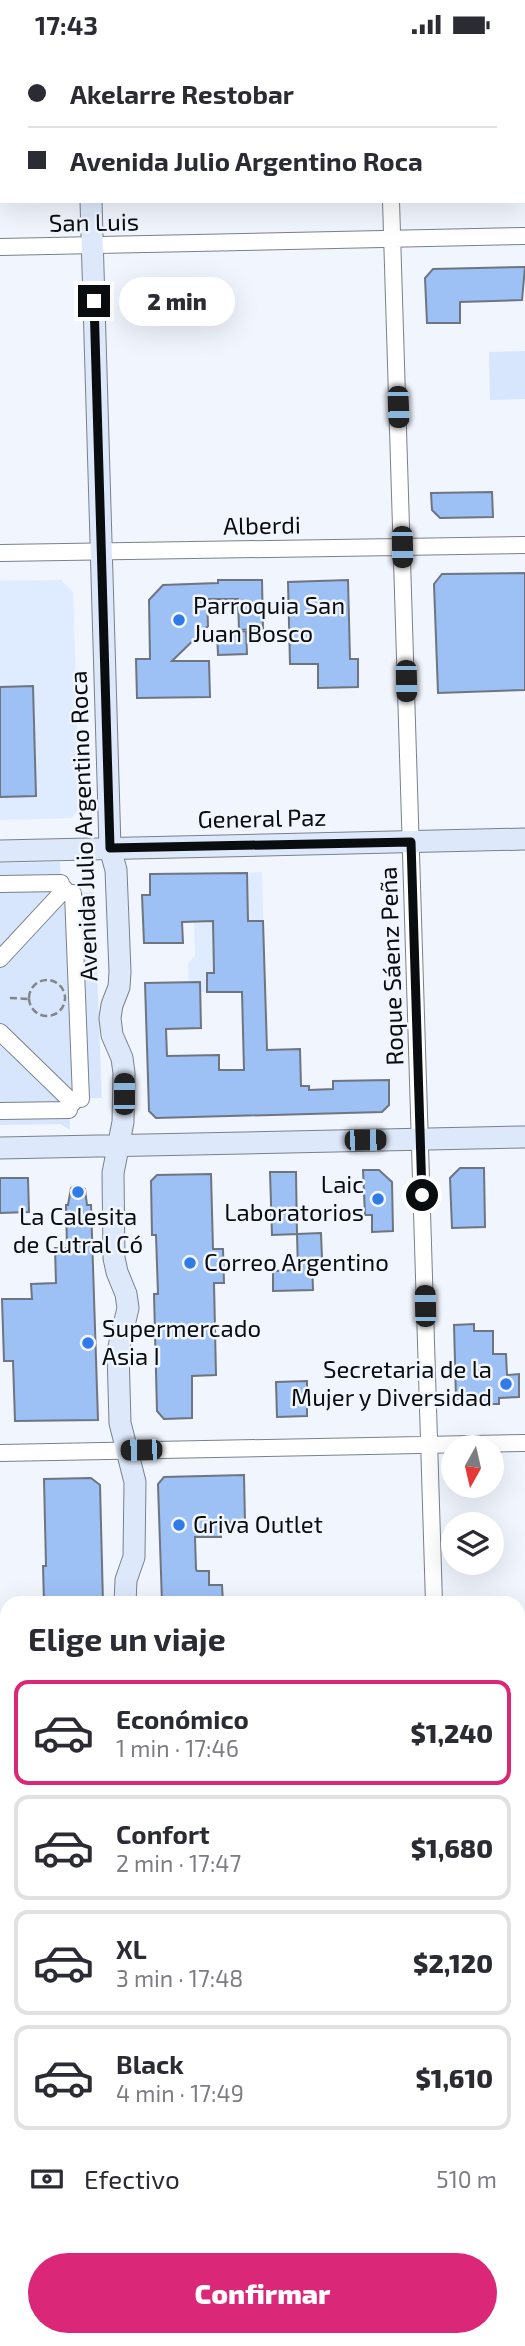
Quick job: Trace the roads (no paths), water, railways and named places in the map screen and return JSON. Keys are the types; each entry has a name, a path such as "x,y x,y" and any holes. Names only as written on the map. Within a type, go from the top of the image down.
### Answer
{"street":[{"name":"Avenida Julio Argentino Roca","path":"91,203 110,848 116,870 120,978 110,1023 112,1035 121,1054 124,1073 123,1122 113,1175 114,1258 128,1308 127,1320 119,1340 120,1423 135,1482 135,1552 126,1580 125,1596"},
{"name":"Roque Sáenz Peña","path":"391,203 434,1596"},
{"name":"San Luis","path":"0,247 525,236"},
{"name":"Alberdi","path":"0,553 525,545"},
{"name":"General Paz","path":"0,851 525,839"},
{"path":"0,884 66,888"},
{"path":"0,959 66,888"},
{"path":"66,888 74,1104"},
{"path":"0,1032 74,1104"},
{"path":"0,1111 74,1104"},
{"path":"0,1148 525,1137"},
{"path":"0,1453 525,1443"}],"place":[{"name":"Parroquia San Juan Bosco","path":"179,620"},
{"name":"La Calesita de Cutral Có","path":"78,1192"},
{"name":"Laic Laboratorios","path":"378,1199"},
{"name":"Correo Argentino","path":"190,1263"},
{"name":"Supermercado Asia I","path":"88,1343"},
{"name":"Secretaria de la Mujer y Diversidad","path":"506,1384"},
{"name":"Griva Outlet","path":"179,1525"}]}
